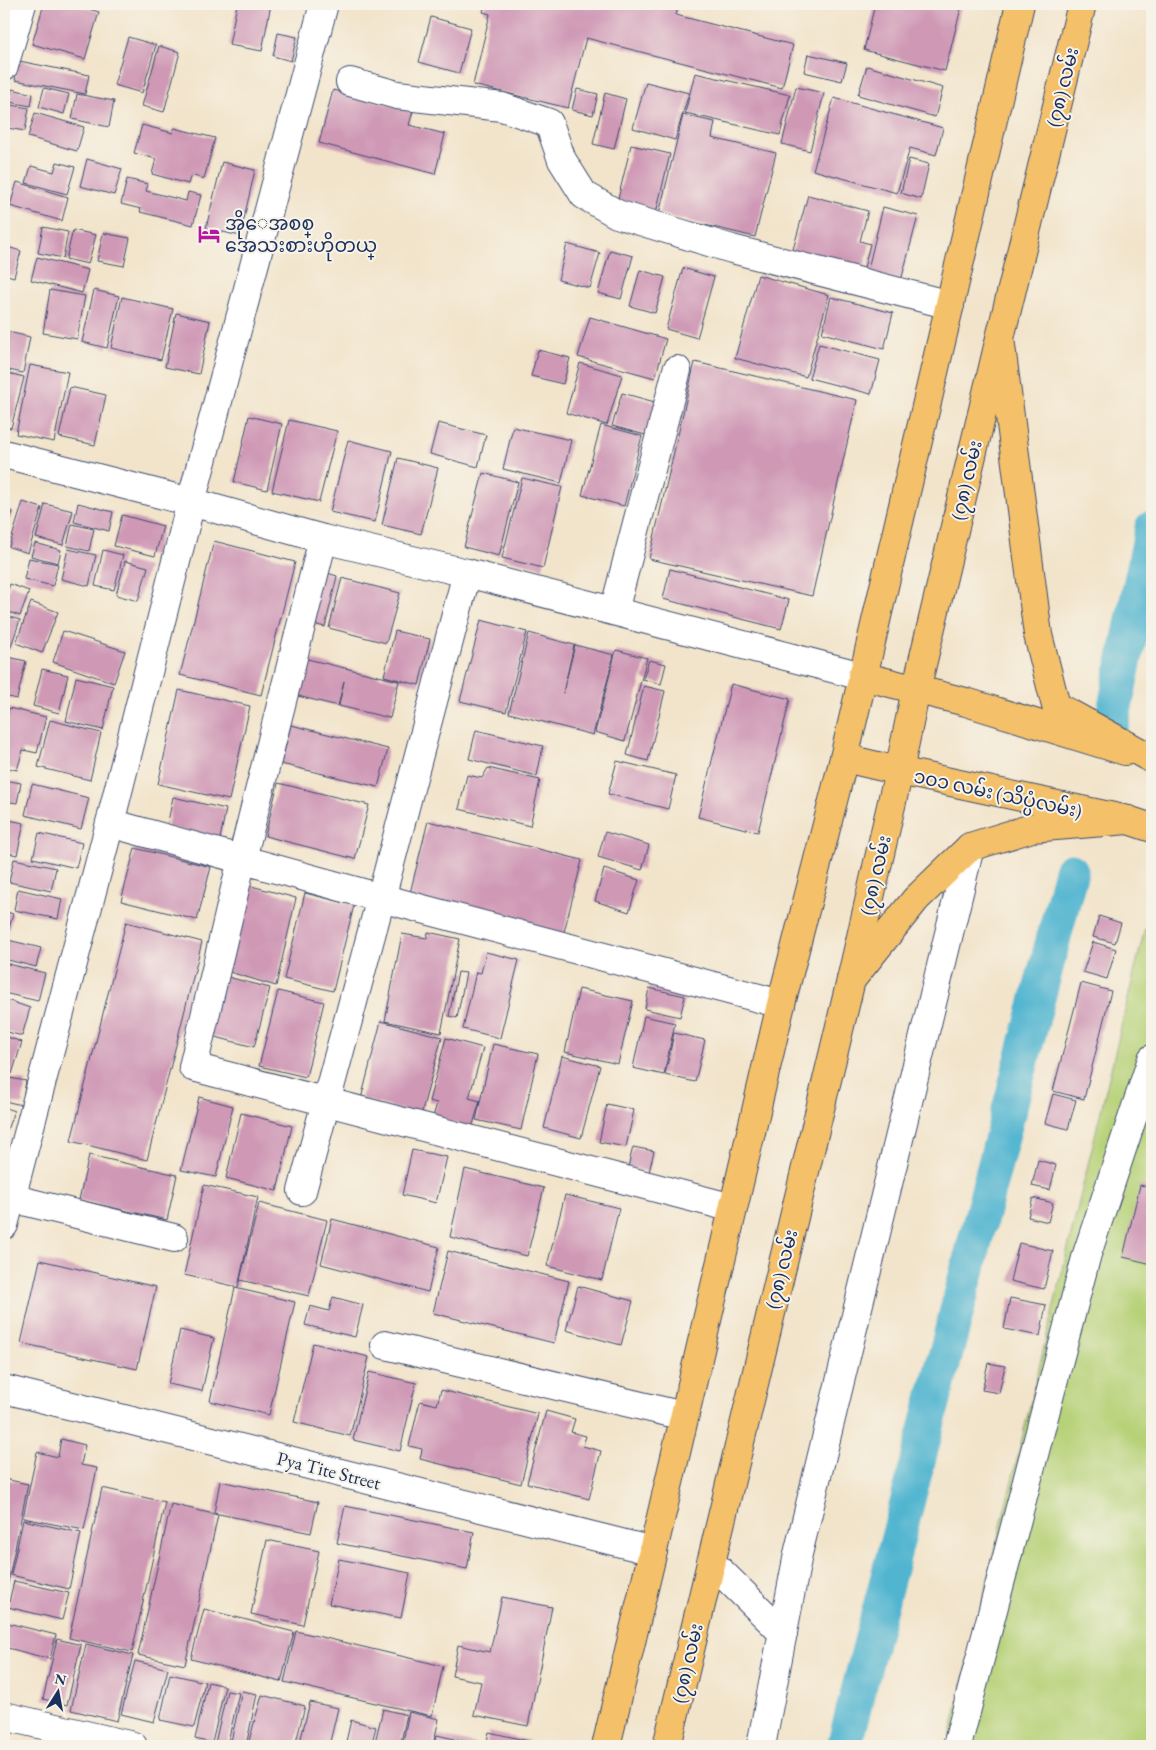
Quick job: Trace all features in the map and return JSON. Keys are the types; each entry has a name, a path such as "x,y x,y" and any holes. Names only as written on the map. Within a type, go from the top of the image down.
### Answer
{"main road":[{"path":"606,1746 781,1004 844,758 1020,4"},
{"name":"(၇၈) လမ်း","path":"667,1746 851,980 916,690 1082,4"},
{"path":"1000,338 1038,635 1056,706 1152,760"},
{"path":"862,676 1008,714 1152,760"},
{"name":"၁၀၁ လမ်း (သိပ္ပံလမ်း)","path":"844,758 899,772 1140,824"},
{"path":"851,980 916,899 970,847 1032,828 1140,824"}],"street":[{"path":"4,66 22,4"},
{"path":"4,1226 110,823 191,502 324,4"},
{"path":"350,82 397,95 451,100 502,108 549,123 562,160 584,195 617,214 732,249 950,305"},
{"path":"614,612 677,370"},
{"path":"4,454 191,502 323,539 467,574 862,676"},
{"path":"323,539 242,859 193,1067 733,1208"},
{"path":"302,1191 382,898 467,574"},
{"path":"110,823 382,898 781,1004"},
{"path":"761,1746 798,1554 970,847"},
{"path":"957,1746 1087,1254 1152,1059"},
{"path":"11,1198 174,1238"},
{"path":"385,1345 684,1416"},
{"name":"Pya Tite Street","path":"4,1389 653,1551"},
{"path":"711,1562 783,1633"},
{"path":"4,1716 133,1746"}],"green space":[{"path":"1145,928 1152,930 1152,1746 948,1746"}],"building":[{"path":"44,4 72,4 99,12 85,59 32,44"},
{"path":"237,4 271,4 262,51 229,45"},
{"path":"485,4 679,4 676,15 793,45 782,88 586,38 568,108 473,85 490,14 483,12"},
{"path":"875,4 962,4 945,71 864,50"},
{"path":"431,17 471,28 459,73 419,62"},
{"path":"278,33 297,37 291,61 273,56"},
{"path":"128,37 156,45 142,93 114,85"},
{"path":"159,46 180,52 164,112 142,106"},
{"path":"808,54 847,63 842,81 804,72"},
{"path":"19,61 89,75 85,94 15,80"},
{"path":"867,66 943,88 935,117 858,95"},
{"path":"695,73 790,95 780,135 685,113"},
{"path":"646,82 689,93 675,140 633,128"},
{"path":"796,87 824,93 810,151 782,144"},
{"path":"44,88 69,94 64,114 39,107"},
{"path":"12,89 33,94 31,106 9,102"},
{"path":"577,89 598,94 593,115 572,110"},
{"path":"333,90 413,111 409,125 445,134 435,174 319,143"},
{"path":"605,93 626,99 614,149 593,144"},
{"path":"77,94 114,101 109,127 72,119"},
{"path":"834,98 943,128 936,155 910,148 897,193 813,170"},
{"path":"11,105 29,108 25,131 7,128"},
{"path":"35,113 84,127 77,151 28,137"},
{"path":"683,115 715,122 712,138 776,153 755,237 659,214"},
{"path":"142,125 173,133 174,128 215,138 204,179 191,175 188,184 152,174 156,159 134,153"},
{"path":"631,145 670,154 656,213 617,203"},
{"path":"87,159 122,169 114,195 80,186"},
{"path":"909,159 929,164 921,199 901,193"},
{"path":"57,162 75,167 67,194 26,183 31,166 54,172"},
{"path":"222,162 255,170 240,236 206,228"},
{"path":"127,179 148,184 146,191 186,201 188,192 201,195 193,225 140,212 141,209 121,204"},
{"path":"17,182 68,197 62,221 10,206"},
{"path":"808,195 868,211 860,241 870,244 863,272 792,253"},
{"path":"883,207 918,216 901,281 867,273"},
{"path":"43,227 68,232 63,258 38,253"},
{"path":"73,230 96,235 88,264 66,259"},
{"path":"103,233 130,238 124,266 97,261"},
{"path":"567,244 600,253 590,288 558,280"},
{"path":"4,246 21,251 14,277 4,274"},
{"path":"610,250 633,256 621,299 598,293"},
{"path":"37,257 88,270 82,293 31,280"},
{"path":"683,268 714,277 697,338 666,329"},
{"path":"640,270 665,277 655,313 630,306"},
{"path":"758,275 829,295 806,377 735,358"},
{"path":"50,290 85,296 77,339 43,333"},
{"path":"94,290 119,296 107,348 82,342"},
{"path":"122,297 173,309 161,360 111,348"},
{"path":"831,297 893,313 884,349 822,333"},
{"path":"176,313 210,321 199,374 165,367"},
{"path":"590,317 666,339 655,378 578,357"},
{"path":"8,332 30,337 23,373 4,369 4,355"},
{"path":"819,344 880,360 871,394 809,378"},
{"path":"538,350 570,358 563,384 531,376"},
{"path":"695,362 857,400 812,596 649,559"},
{"path":"580,363 622,375 607,425 566,413"},
{"path":"30,365 68,372 54,442 16,434"},
{"path":"4,372 24,377 11,428 4,427"},
{"path":"70,387 106,395 95,445 59,437"},
{"path":"622,393 662,404 653,437 612,426"},
{"path":"249,416 282,424 267,490 234,482"},
{"path":"289,420 337,431 319,502 272,491"},
{"path":"438,423 486,435 478,467 430,454"},
{"path":"601,425 642,436 624,506 582,495"},
{"path":"513,427 571,440 561,483 503,469"},
{"path":"348,440 392,451 375,522 330,512"},
{"path":"398,458 438,468 421,534 382,525"},
{"path":"483,473 518,482 499,556 464,547"},
{"path":"522,478 562,487 543,568 502,558"},
{"path":"23,502 42,508 28,553 9,547"},
{"path":"78,503 113,512 109,531 74,522"},
{"path":"45,504 73,511 63,545 36,538"},
{"path":"4,508 13,512 4,534"},
{"path":"122,515 163,526 155,556 114,546"},
{"path":"72,524 94,529 89,551 67,546"},
{"path":"214,541 295,562 261,695 180,675"},
{"path":"35,543 61,550 58,563 31,556"},
{"path":"68,549 96,555 89,586 61,579"},
{"path":"103,550 123,555 114,590 95,586"},
{"path":"29,558 58,564 53,586 24,579"},
{"path":"125,561 148,567 138,601 116,595"},
{"path":"670,569 789,600 781,629 663,599"},
{"path":"321,571 337,576 325,627 309,623"},
{"path":"342,578 400,593 386,643 329,628"},
{"path":"10,584 29,591 20,616 4,610 4,601"},
{"path":"31,602 58,612 42,653 16,643"},
{"path":"4,615 20,620 10,649 4,647"},
{"path":"481,620 527,632 506,712 460,701"},
{"path":"63,631 125,651 114,683 53,662"},
{"path":"395,631 430,639 419,685 384,676"},
{"path":"529,633 574,645 563,693 575,645 614,655 593,735 509,713"},
{"path":"616,650 647,658 625,741 595,732"},
{"path":"4,656 26,661 17,699 4,696"},
{"path":"303,658 399,681 390,718 339,706 344,681 338,706 294,695"},
{"path":"649,660 666,664 661,684 643,679"},
{"path":"42,669 68,675 59,713 33,706"},
{"path":"76,677 113,686 103,730 66,721"},
{"path":"731,684 790,699 758,832 698,817"},
{"path":"644,686 665,691 648,761 627,755"},
{"path":"179,690 250,706 229,800 158,784"},
{"path":"9,708 46,717 37,753 23,750 17,770 4,767 4,732"},
{"path":"50,720 101,733 90,780 38,767"},
{"path":"291,725 388,749 378,787 281,764"},
{"path":"476,730 543,746 537,776 469,759"},
{"path":"617,761 676,775 668,809 608,794"},
{"path":"488,768 540,780 530,826 459,809 467,775 482,778"},
{"path":"4,780 21,783 17,803 4,801"},
{"path":"278,783 369,805 355,859 265,836"},
{"path":"32,784 89,798 81,829 25,815"},
{"path":"173,797 226,809 220,839 167,827"},
{"path":"4,819 24,823 17,855 4,852"},
{"path":"428,821 582,860 562,940 408,901"},
{"path":"605,832 649,845 642,870 598,857"},
{"path":"39,833 82,843 76,868 33,858"},
{"path":"135,848 211,867 197,920 121,901"},
{"path":"14,859 56,868 51,891 9,882"},
{"path":"604,869 639,880 629,912 595,901"},
{"path":"244,884 296,898 276,986 223,970"},
{"path":"18,889 62,899 58,919 14,910"},
{"path":"305,893 354,905 333,991 284,979"},
{"path":"4,911 13,914 7,936 4,935"},
{"path":"1099,916 1121,923 1115,943 1093,937"},
{"path":"126,922 202,942 147,1160 71,1141"},
{"path":"428,932 460,939 441,1033 385,1021 402,934 427,938"},
{"path":"4,939 41,948 36,967 4,959"},
{"path":"1093,942 1116,949 1107,979 1083,972"},
{"path":"486,952 519,960 500,1038 463,1029 476,972 481,973"},
{"path":"4,963 45,973 38,1001 4,993"},
{"path":"458,972 466,973 457,1018 449,1016"},
{"path":"220,975 270,988 254,1047 204,1034"},
{"path":"1081,983 1111,991 1084,1099 1053,1091"},
{"path":"649,988 685,996 680,1017 645,1009"},
{"path":"579,989 633,1001 618,1064 565,1052"},
{"path":"278,991 324,1002 306,1077 259,1066"},
{"path":"4,999 30,1008 22,1036 4,1031"},
{"path":"644,1016 675,1023 664,1075 633,1068"},
{"path":"381,1021 442,1037 421,1115 361,1099"},
{"path":"674,1033 705,1040 695,1082 665,1075"},
{"path":"4,1036 22,1042 12,1074 4,1072"},
{"path":"446,1038 483,1048 469,1098 480,1101 472,1128 433,1117 437,1103 429,1101"},
{"path":"493,1044 538,1054 521,1130 476,1120"},
{"path":"562,1056 600,1066 581,1138 544,1128"},
{"path":"4,1077 26,1081 22,1105 4,1101"},
{"path":"1053,1094 1076,1100 1068,1129 1045,1123"},
{"path":"199,1097 233,1106 216,1177 181,1170"},
{"path":"607,1104 634,1110 626,1147 599,1142"},
{"path":"4,1107 14,1111 4,1138"},
{"path":"241,1113 292,1126 277,1191 226,1178"},
{"path":"633,1147 654,1151 649,1172 628,1167"},
{"path":"412,1150 447,1157 436,1203 402,1195"},
{"path":"89,1155 177,1175 167,1220 79,1200"},
{"path":"1038,1160 1056,1165 1050,1190 1032,1186"},
{"path":"465,1169 544,1188 527,1256 450,1237"},
{"path":"204,1185 258,1197 238,1287 184,1275"},
{"path":"1140,1185 1152,1188 1152,1264 1123,1257"},
{"path":"565,1195 619,1208 602,1280 547,1266"},
{"path":"1033,1198 1053,1203 1048,1222 1028,1217"},
{"path":"259,1203 327,1220 309,1296 240,1280"},
{"path":"332,1219 439,1247 428,1292 321,1264"},
{"path":"1019,1243 1053,1251 1044,1289 1010,1281"},
{"path":"448,1251 569,1281 554,1343 433,1313"},
{"path":"40,1260 156,1287 137,1369 21,1343"},
{"path":"578,1286 633,1301 621,1345 566,1330"},
{"path":"235,1288 295,1302 269,1415 210,1401"},
{"path":"333,1297 363,1305 355,1337 305,1325 310,1306 329,1311"},
{"path":"1010,1298 1046,1305 1040,1336 1004,1329"},
{"path":"180,1330 214,1338 202,1391 168,1384"},
{"path":"313,1343 369,1357 350,1436 294,1422"},
{"path":"988,1363 1005,1366 999,1393 982,1390"},
{"path":"369,1372 416,1383 400,1451 353,1440"},
{"path":"441,1390 538,1414 521,1484 420,1459 422,1449 409,1446 420,1401 437,1405"},
{"path":"546,1411 575,1419 571,1432 586,1436 583,1446 601,1451 589,1499 527,1483"},
{"path":"61,1439 85,1445 81,1465 97,1468 84,1530 23,1518 37,1452 58,1457"},
{"path":"4,1479 28,1484 5,1598 4,1598"},
{"path":"220,1481 318,1502 311,1533 214,1513"},
{"path":"102,1488 165,1502 132,1652 69,1638"},
{"path":"171,1504 218,1515 185,1665 138,1655"},
{"path":"345,1506 474,1532 467,1569 337,1543"},
{"path":"23,1520 81,1533 69,1589 11,1575"},
{"path":"267,1540 319,1551 303,1625 251,1614"},
{"path":"339,1559 410,1573 401,1618 329,1604"},
{"path":"14,1581 69,1593 62,1620 8,1607"},
{"path":"502,1597 552,1607 528,1726 474,1715 481,1682 452,1676 458,1645 490,1652"},
{"path":"204,1609 294,1632 281,1682 191,1659"},
{"path":"8,1623 56,1635 50,1659 4,1647"},
{"path":"296,1631 443,1666 432,1716 284,1682"},
{"path":"57,1639 81,1645 67,1705 43,1699"},
{"path":"86,1644 133,1655 117,1721 71,1710"},
{"path":"135,1661 168,1669 154,1722 121,1714"},
{"path":"170,1674 205,1682 194,1727 160,1720"},
{"path":"208,1682 225,1686 212,1743 195,1739"},
{"path":"227,1691 239,1693 227,1746 215,1743"},
{"path":"242,1691 257,1694 246,1746 230,1746"},
{"path":"262,1695 305,1706 295,1746 264,1746 249,1741"},
{"path":"310,1702 338,1708 329,1746 299,1746"},
{"path":"383,1709 407,1715 400,1746 374,1746"},
{"path":"409,1712 439,1719 433,1746 402,1746"},
{"path":"351,1720 376,1727 371,1746 345,1746"},
{"path":"489,1732 529,1741 528,1746 486,1746"},
{"path":"437,1735 476,1744 475,1746 434,1746"}],"waterway":[{"path":"1110,731 1152,528"},
{"path":"844,1746 1071,871"}],"place":[{"name":"အိုေအစစ္ အေသးစားဟိုတယ္","path":"209,234"}]}
